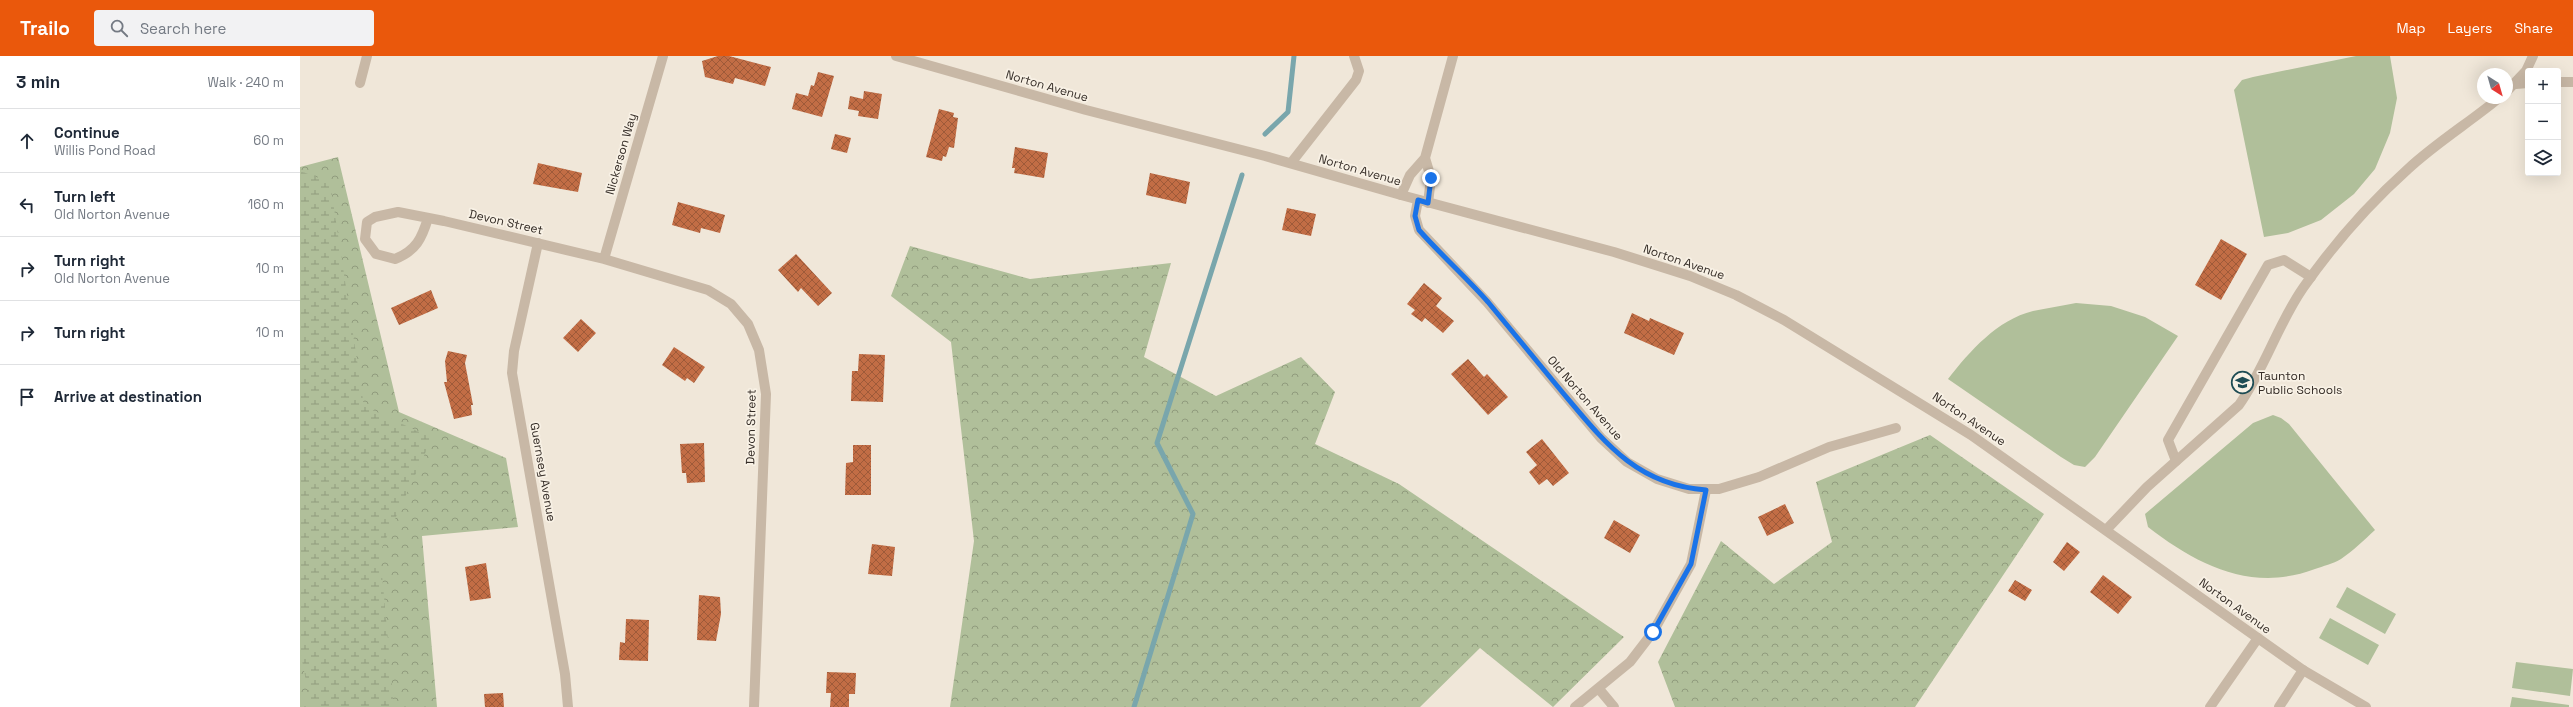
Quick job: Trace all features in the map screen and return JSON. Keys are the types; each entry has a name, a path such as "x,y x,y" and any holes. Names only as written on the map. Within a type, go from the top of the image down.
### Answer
{"street":[{"path":"360,82 367,56"},
{"name":"Nickerson Way","path":"604,259 663,56"},
{"name":"Norton Avenue","path":"896,56 1086,110 1291,163 1401,195 1664,267 1758,305 1971,435 2303,670 2366,707"},
{"path":"1291,163 1356,80 1359,71 1354,56"},
{"path":"1401,195 1410,175 1425,158 1453,56"},
{"path":"2513,86 2516,84 2533,56"},
{"path":"2561,82 2573,82"},
{"path":"2516,84 2525,83"},
{"path":"2106,530 2129,505 2239,405 2250,388 2311,277 2354,224 2409,168 2491,104"},
{"name":"Old Norton Avenue","path":"1425,158 1431,178 1423,201 1415,216 1419,230 1487,302 1601,438 1627,462 1657,480 1690,489 1706,490 1732,486 1829,447 1896,428"},
{"name":"Devon Street","path":"428,218 420,240 414,249 395,259 376,254 365,239 367,222 375,217 398,212 428,218 604,259 698,286 720,296 740,313 748,324 759,350 766,394 754,707"},
{"name":"Guernsey Avenue","path":"538,243 512,368 566,674 568,707"},
{"path":"2176,461 2168,440 2268,265 2284,260 2311,277"},
{"path":"1575,707 1615,676 1638,653 1673,599 1691,564 1706,490"},
{"path":"2210,707 2258,638"},
{"path":"2279,707 2303,670"},
{"path":"1599,689 1614,707"}],"green space":[{"path":"2356,56 2390,56 2397,98 2390,133 2375,169 2354,194 2321,220 2288,233 2264,237 2234,90 2242,80"},
{"path":"338,157 399,412 506,458 518,527 422,536 437,707 300,707 300,167"},
{"path":"300,171 330,182 364,406 432,438 380,552 394,707 311,707 300,650"},
{"path":"910,246 1030,279 1171,263 1144,357 1216,396 1301,357 1335,392 1315,444 1399,484 1624,637 1553,707 1480,648 1420,707 950,707 974,541 951,342 891,296"},
{"path":"2076,303 2111,306 2145,317 2178,336 2095,457 2085,467 2074,465 2061,457 1948,379 1985,338 2008,321 2033,311"},
{"path":"2273,415 2281,418 2289,424 2375,530 2345,556 2335,562 2292,576 2269,578 2247,576 2226,571 2206,563 2186,553 2148,527 2145,514 2253,423"},
{"path":"1930,435 2044,514 1915,707 1675,707 1658,662 1721,541 1774,584 1832,542 1816,482"},
{"path":"2347,587 2396,614 2385,634 2336,607"},
{"path":"2330,618 2379,645 2368,665 2319,638"},
{"path":"2516,662 2573,669 2570,696 2512,688"},
{"path":"2512,697 2569,705 2569,707 2510,707"}],"building":[{"path":"718,56 729,56 771,67 765,86 735,78 733,84 705,77 702,61"},
{"path":"818,72 834,76 822,117 792,109 796,93 808,96 811,85 814,86"},
{"path":"864,91 882,94 878,119 858,116 859,111 848,109 850,96 863,99"},
{"path":"939,109 954,113 953,117 958,118 954,148 949,147 946,157 943,156 942,161 926,157"},
{"path":"835,134 851,138 847,153 831,149"},
{"path":"1015,147 1048,153 1044,178 1014,173 1015,168 1012,168"},
{"path":"538,163 582,173 578,192 533,184"},
{"path":"1150,173 1190,182 1186,204 1146,195"},
{"path":"678,202 725,215 720,233 701,228 700,233 672,225"},
{"path":"1287,208 1316,214 1311,236 1282,230"},
{"path":"2221,239 2247,254 2221,300 2195,285"},
{"path":"796,254 832,293 818,306 801,288 798,292 778,270"},
{"path":"1424,283 1442,298 1436,306 1454,321 1443,333 1425,318 1422,322 1411,314 1415,310 1407,304"},
{"path":"431,290 438,308 399,325 391,308"},
{"path":"1632,313 1649,321 1650,318 1684,333 1674,355 1624,333"},
{"path":"581,319 596,333 578,352 563,338"},
{"path":"674,347 705,367 694,383 687,378 685,381 662,365"},
{"path":"448,351 467,355 465,363 473,405 471,405 472,415 454,419 444,382 447,382 445,361"},
{"path":"859,354 885,355 883,402 851,401 852,371 858,371"},
{"path":"1468,359 1484,377 1487,374 1508,397 1488,415 1451,374"},
{"path":"1542,439 1569,473 1553,486 1547,479 1539,485 1529,472 1537,465 1526,452"},
{"path":"704,443 705,482 687,483 686,473 682,473 680,444"},
{"path":"853,445 871,445 871,495 845,495 846,463 853,462"},
{"path":"1785,504 1794,523 1767,536 1758,517"},
{"path":"1614,520 1640,535 1630,553 1604,538"},
{"path":"2067,542 2080,552 2064,571 2053,562"},
{"path":"872,544 895,547 892,576 868,574"},
{"path":"486,563 491,598 470,601 465,567"},
{"path":"2103,575 2132,597 2118,614 2090,592"},
{"path":"2015,580 2032,590 2025,601 2008,591"},
{"path":"699,595 720,597 721,614 716,641 697,640"},
{"path":"626,619 649,620 648,661 619,660 620,642 625,643"},
{"path":"827,672 856,673 855,694 849,694 849,707 830,707 831,693 826,693"},
{"path":"503,693 504,707 485,707 484,694"}],"waterway":[{"path":"1265,134 1288,112 1294,56"},
{"path":"1134,707 1193,514 1157,443 1242,175"}],"place":[{"name":"Taunton Public Schools","path":"2243,383"}],"route":[{"path":"1431,178 1428,203 1418,200 1415,216 1419,230 1487,302 1601,438 1627,462 1641,472 1657,480 1690,489 1706,490 1691,564 1673,599 1653,632"}]}
